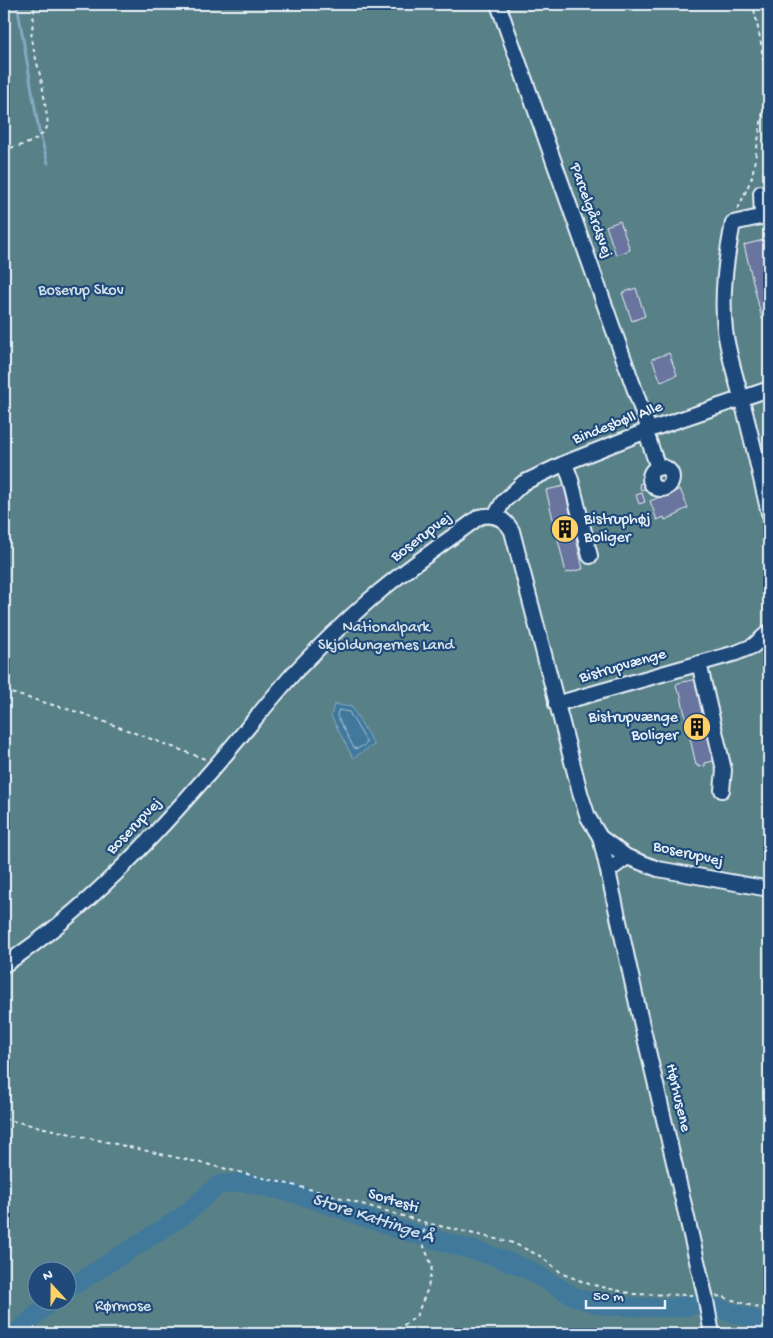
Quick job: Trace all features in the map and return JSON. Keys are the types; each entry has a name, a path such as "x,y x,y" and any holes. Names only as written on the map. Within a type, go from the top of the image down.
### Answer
{"street":[{"name":"Parcelgårdsvej","path":"498,4 647,431 658,468"},
{"path":"761,193 766,216 733,223 726,258 724,303 725,330 731,365 742,399 769,513"},
{"name":"Bindesbøll Alle","path":"495,516 503,502 523,483 565,463 647,431 769,389"},
{"path":"565,463 572,480 590,556"},
{"name":"Boserupvej","path":"4,965 37,943 94,894 151,837 218,764 294,674 329,637 380,592 479,517 495,516 506,522 512,531 581,796 588,817 600,837 626,857 658,869 769,890"},
{"name":"Bistrupvænge","path":"556,704 736,653 753,646 769,632"},
{"path":"699,663 724,770 722,790"},
{"name":"Hørhusene","path":"600,837 712,1334"},
{"path":"608,871 626,857"}],"path":[{"path":"4,145 7,148 20,147 44,133 48,124 42,82 31,39 35,4"},
{"path":"733,223 752,177 764,105 765,77 761,43 753,4"},
{"path":"4,691 81,713 218,764"},
{"name":"Sortesti","path":"4,1119 321,1192 427,1223 513,1244 540,1256 563,1274 589,1284 633,1294 706,1302 723,1297 769,1312"},
{"path":"390,1334 416,1317 428,1288 432,1266 421,1239 427,1223"}],"green space":[{"name":"Nationalpark Skjoldungernes Land","path":"4,4 769,4 769,1334 4,1334"}],"water":[{"path":"334,704 352,707 374,745 353,758 331,716"}],"building":[{"path":"620,221 630,250 616,255 606,226"},
{"path":"767,239 769,250 769,317 762,319 744,245"},
{"path":"636,288 645,316 632,321 622,293"},
{"path":"669,353 677,375 661,382 652,359"},
{"path":"646,482 648,488 641,490 639,484"},
{"name":"Bistruphøj Boliger","path":"564,486 583,569 566,573 546,490"},
{"path":"675,488 676,491 680,489 688,508 665,520 664,517 657,520 650,501 660,497 659,494"},
{"path":"642,493 645,502 639,504 636,495"},
{"name":"Bistrupvænge Boliger","path":"697,679 714,761 705,763 705,766 698,767 680,692 678,693 676,685"}],"waterway":[{"path":"17,4 39,131 48,163"},
{"name":"Store Kattinge Å","path":"78,1283 183,1216 218,1185 243,1182 297,1194 395,1228 493,1256 527,1269 575,1297 604,1306 672,1308 700,1304"},
{"name":"Store Kattinge Å","path":"717,1308 769,1324"},
{"name":"Store Kattinge Å","path":"15,1334 41,1310"}],"place":[{"name":"Bistruphøj Boliger","path":"565,529"},
{"name":"Bistrupvænge Boliger","path":"697,727"}],"park label":[{"name":"Boserup Skov","path":"81,291"},
{"name":"Rørmose","path":"123,1307"}]}
